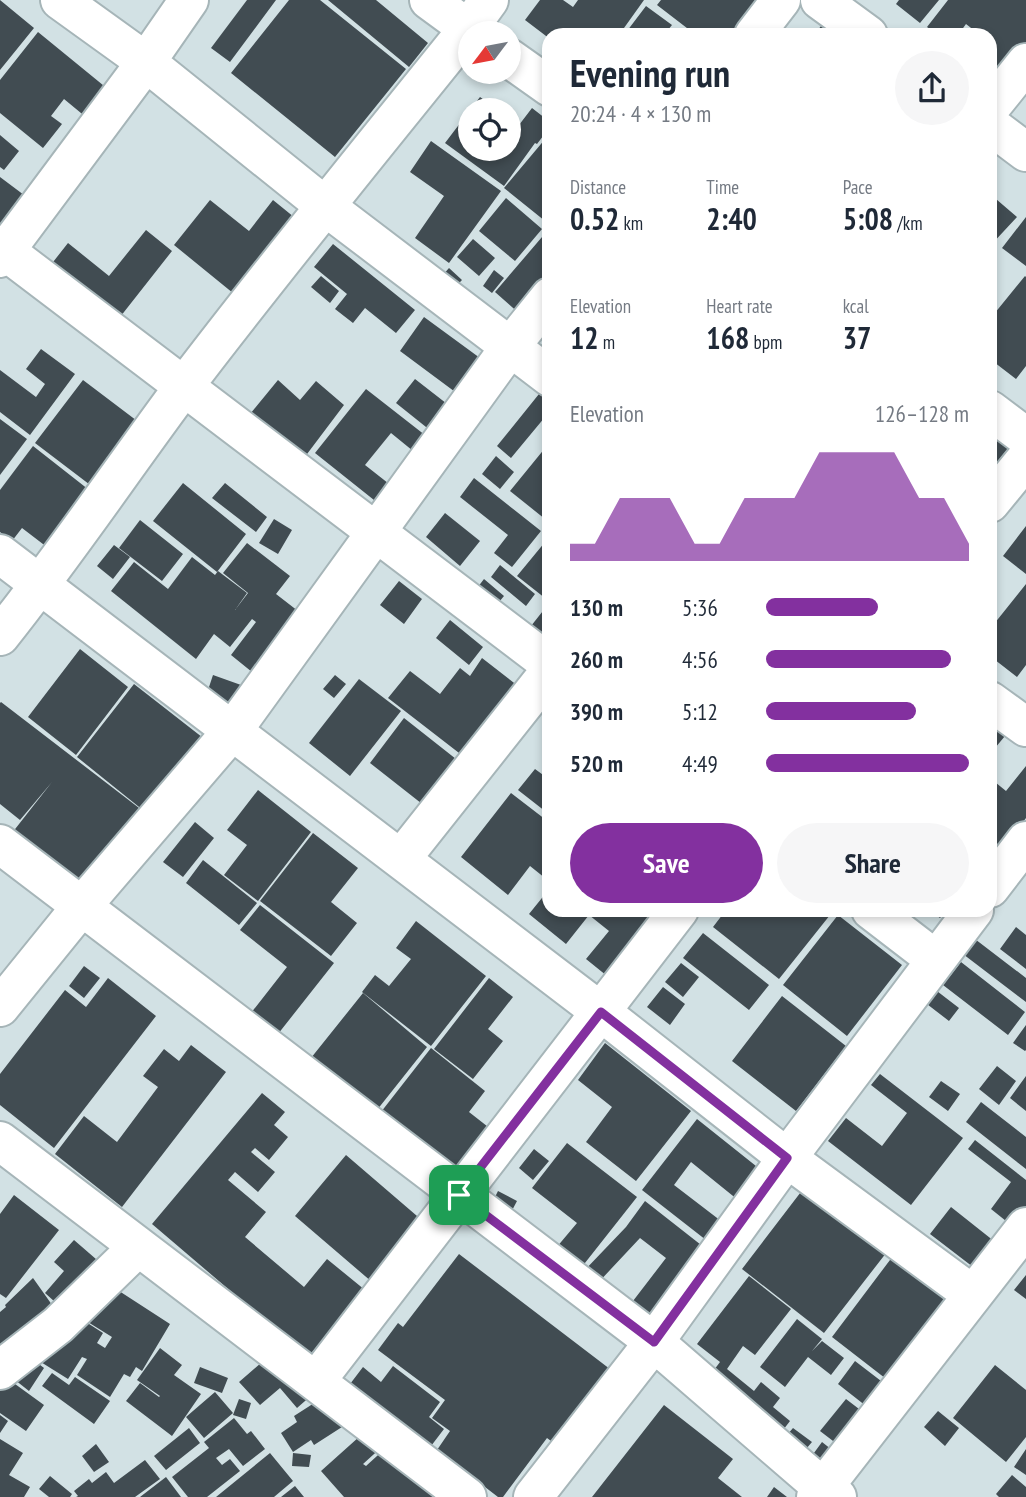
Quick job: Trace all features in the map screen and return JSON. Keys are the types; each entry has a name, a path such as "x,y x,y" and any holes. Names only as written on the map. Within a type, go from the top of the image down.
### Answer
{"street":[{"path":"60,0 146,62 325,206 542,371"},
{"path":"189,0 146,62 2,252 185,386 542,658"},
{"path":"429,0 477,21"},
{"path":"759,28 781,0"},
{"path":"820,0 858,28"},
{"path":"0,636 41,586 185,386 325,206 458,44"},
{"path":"997,99 1026,63"},
{"path":"522,67 542,81"},
{"path":"997,130 1026,152"},
{"path":"0,1007 81,907 233,730 510,347 542,307"},
{"path":"997,415 1026,437"},
{"path":"997,494 1026,459"},
{"path":"0,554 601,1012 787,1158 973,1296"},
{"path":"401,859 542,681"},
{"path":"997,706 1026,727"},
{"path":"997,879 1026,841"},
{"path":"0,844 654,1342 825,1494 1026,1227"},
{"path":"316,1381 674,917"},
{"path":"880,917 936,960"},
{"path":"533,1497 654,1342 787,1158 969,917"},
{"path":"0,1141 467,1497"},
{"path":"0,1370 58,1325 138,1247"}],"building":[{"path":"0,0 34,28 0,70"},
{"path":"247,0 276,0 230,62 211,48"},
{"path":"289,0 320,0 406,69 335,157 231,73"},
{"path":"328,0 376,0 428,43 409,67"},
{"path":"540,0 563,0 573,7 578,0 644,0 624,28 542,28 542,33 525,20"},
{"path":"661,0 765,0 743,28 687,28 657,5"},
{"path":"899,0 939,0 920,23 896,4"},
{"path":"948,0 1026,0 1026,58 1003,86 997,81 997,28 971,28 966,24 963,28 927,27"},
{"path":"646,6 672,25 670,28 629,28"},
{"path":"828,17 841,28 819,28"},
{"path":"38,32 109,90 87,118 64,99 51,116 62,124 43,148 0,113 0,80"},
{"path":"532,108 542,116 542,137 504,186 470,161 521,161 521,122"},
{"path":"458,126 458,152 445,143"},
{"path":"0,135 19,151 4,170 0,167"},
{"path":"431,141 501,191 449,263 415,238 444,196 410,172"},
{"path":"542,143 542,219 504,188"},
{"path":"0,177 28,198 5,229 0,226"},
{"path":"506,198 542,229 515,261 479,231"},
{"path":"210,200 249,231 273,200 305,226 244,302 174,245"},
{"path":"997,200 1017,217 997,238"},
{"path":"1026,217 1026,266 1002,248"},
{"path":"146,230 172,251 113,326 46,271 68,243 109,276"},
{"path":"542,237 542,291 521,315 495,292"},
{"path":"473,239 495,258 479,276 457,257"},
{"path":"333,244 415,310 396,333 365,308 353,323 335,309 347,294 314,267"},
{"path":"449,268 462,280 447,296 434,285"},
{"path":"494,270 504,278 492,293 483,286"},
{"path":"321,276 339,291 330,303 311,287"},
{"path":"1025,276 1026,366 1016,379 997,364 997,310"},
{"path":"424,317 495,369 470,403 400,351"},
{"path":"41,349 75,374 30,435 0,412 0,370 36,397 45,384 26,369"},
{"path":"415,379 460,414 441,439 396,403"},
{"path":"83,380 153,433 106,497 35,443"},
{"path":"278,380 300,400 316,381 344,405 301,462 246,419"},
{"path":"366,389 430,439 418,455 391,433 365,465 393,487 379,504 315,453"},
{"path":"539,394 542,396 542,421 511,458 497,446"},
{"path":"0,419 27,439 0,475"},
{"path":"997,438 1009,447 997,462"},
{"path":"33,446 98,497 56,554 22,528 12,541 0,532 0,490"},
{"path":"542,452 542,517 510,491"},
{"path":"496,456 514,472 500,489 482,474"},
{"path":"474,478 541,531 512,567 494,553 508,535 460,497"},
{"path":"183,483 246,534 217,572 153,521"},
{"path":"225,483 267,517 256,532 212,498"},
{"path":"445,513 480,541 460,566 426,537"},
{"path":"274,519 292,530 278,554 259,543"},
{"path":"140,520 183,554 162,581 119,548"},
{"path":"1026,526 1026,574 1003,556"},
{"path":"247,543 290,576 276,594 316,625 257,676 231,655 256,622 252,619 230,647 214,634 196,659 111,591 134,562 168,589 192,557 215,575 218,571 247,593 235,610 248,593 223,573"},
{"path":"114,545 130,557 113,579 97,566"},
{"path":"542,546 542,596 517,576"},
{"path":"500,565 535,594 526,606 491,577"},
{"path":"484,579 504,596 494,608 474,592"},
{"path":"399,581 422,599 404,624 380,605"},
{"path":"1026,584 1026,665 1017,677 997,661 997,620"},
{"path":"542,612 542,635 531,626"},
{"path":"450,620 483,647 469,665 436,638"},
{"path":"80,649 128,687 76,755 28,717"},
{"path":"482,658 527,693 472,763 388,698 410,671 440,694 460,668 470,676"},
{"path":"213,675 241,685 234,705 206,696"},
{"path":"335,675 346,684 334,698 323,689"},
{"path":"359,679 401,711 350,776 309,743"},
{"path":"134,684 207,741 149,815 77,757"},
{"path":"1,702 143,811 71,903 1,847 52,782 20,820 0,804"},
{"path":"404,718 475,774 440,818 370,763"},
{"path":"997,730 1005,736 997,746"},
{"path":"1026,766 1026,818 1003,848 997,843 997,784 1006,791"},
{"path":"535,769 542,774 542,809 518,790"},
{"path":"258,790 311,832 258,901 224,875 247,845 227,830"},
{"path":"511,793 542,817 542,876 530,866 508,895 461,857"},
{"path":"195,822 214,838 183,877 163,862"},
{"path":"313,833 358,868 331,902 357,923 331,956 260,901"},
{"path":"203,860 257,903 239,925 186,883"},
{"path":"542,898 542,917 587,917 566,944 529,914"},
{"path":"260,905 334,963 278,1034 251,1013 287,967 240,930"},
{"path":"592,917 652,917 612,980 586,959 609,931"},
{"path":"721,917 828,917 779,979 713,927"},
{"path":"836,917 841,917 902,965 847,1036 783,985"},
{"path":"416,921 486,976 431,1046 362,992 375,975 389,986 411,959 396,948"},
{"path":"1016,927 1026,935 1026,969 1000,949"},
{"path":"703,933 769,985 749,1010 683,958"},
{"path":"971,936 1026,978 1026,1002 959,951"},
{"path":"961,962 1025,1012 1008,1035 943,985"},
{"path":"681,963 699,977 683,997 665,982"},
{"path":"84,966 100,978 84,998 69,986"},
{"path":"108,978 156,1016 54,1148 0,1105 0,1074 65,990 86,1007"},
{"path":"489,978 513,997 488,1029 503,1041 473,1079 434,1049"},
{"path":"663,987 685,1004 670,1025 647,1007"},
{"path":"933,988 959,1008 949,1021 923,1001"},
{"path":"363,993 427,1047 377,1110 311,1058"},
{"path":"782,996 846,1046 796,1111 732,1061"},
{"path":"1026,1025 1026,1050 1025,1051 1013,1043"},
{"path":"605,1043 691,1111 636,1181 586,1142 612,1107 578,1080"},
{"path":"191,1045 226,1072 122,1207 55,1154 84,1116 117,1142 158,1087 143,1076 164,1049 179,1061"},
{"path":"431,1048 485,1091 469,1112 492,1130 459,1172 381,1112"},
{"path":"997,1066 1016,1081 999,1105 979,1089"},
{"path":"880,1074 963,1138 911,1205 828,1141 846,1118 882,1146 907,1113 871,1085"},
{"path":"1026,1076 1026,1111 1010,1098"},
{"path":"941,1081 960,1094 948,1111 929,1097"},
{"path":"262,1093 285,1112 274,1125 288,1137 269,1160 255,1148 251,1152 275,1172 258,1192 235,1172 228,1180 266,1212 245,1237 304,1287 327,1259 365,1290 308,1357 152,1224"},
{"path":"981,1102 1026,1137 1026,1169 966,1122"},
{"path":"697,1119 761,1170 738,1200 691,1162 674,1185 721,1221 706,1240 642,1190"},
{"path":"975,1140 1026,1180 1026,1216 1016,1229 991,1209 1011,1182 968,1149"},
{"path":"567,1143 637,1197 581,1268 556,1248 577,1223 532,1188"},
{"path":"534,1149 549,1161 533,1180 519,1168"},
{"path":"346,1155 424,1222 372,1282 295,1216"},
{"path":"807,1184 890,1248 824,1333 742,1269"},
{"path":"498,1191 517,1201 507,1220 488,1211"},
{"path":"14,1195 59,1230 6,1298 0,1294 0,1214"},
{"path":"645,1201 710,1252 656,1320 633,1301 666,1258 640,1238 596,1285 582,1273 626,1227"},
{"path":"951,1207 1009,1253 990,1280 930,1234"},
{"path":"74,1240 104,1266 65,1311 45,1293 64,1271 54,1262"},
{"path":"896,1252 967,1307 903,1392 832,1337"},
{"path":"459,1254 623,1379 567,1453 547,1438 503,1497 498,1497 437,1450 450,1431 432,1418 445,1400 378,1350 398,1323 403,1327"},
{"path":"1026,1275 1026,1299 1014,1290"},
{"path":"749,1276 791,1309 755,1355 743,1346 727,1369 754,1391 761,1382 780,1398 773,1407 790,1421 777,1438 705,1382 720,1362 697,1344"},
{"path":"33,1278 62,1319 0,1346 0,1312"},
{"path":"116,1289 170,1324 142,1371 136,1367 130,1377 124,1374 110,1397 77,1375 87,1359 82,1357 68,1379 36,1359 72,1313 103,1333 97,1343 105,1348 112,1337 83,1319"},
{"path":"797,1319 822,1339 812,1351 822,1341 844,1358 831,1375 808,1357 785,1387 760,1367"},
{"path":"160,1348 182,1365 174,1375 201,1394 172,1436 126,1401 140,1383 160,1396 137,1380"},
{"path":"276,1350 313,1394 297,1408 280,1388 260,1405 239,1382"},
{"path":"26,1354 44,1368 29,1391 10,1376"},
{"path":"855,1361 898,1394 880,1417 838,1384"},
{"path":"995,1365 1026,1390 1026,1437 1006,1462 953,1418"},
{"path":"393,1366 440,1402 429,1417 444,1429 428,1450 347,1388 363,1367 381,1382"},
{"path":"200,1367 228,1378 222,1393 194,1383"},
{"path":"52,1373 69,1385 75,1377 110,1401 94,1424 42,1386"},
{"path":"4,1376 44,1405 26,1431 0,1413 0,1382"},
{"path":"215,1392 233,1413 204,1438 186,1417"},
{"path":"322,1398 342,1427 314,1445 311,1440 293,1452 281,1433 297,1422 294,1416"},
{"path":"239,1399 251,1403 246,1419 233,1415"},
{"path":"846,1399 876,1422 850,1454 820,1431"},
{"path":"664,1405 733,1459 718,1478 742,1497 592,1497"},
{"path":"938,1411 959,1428 945,1446 924,1427"},
{"path":"0,1415 8,1421 0,1433"},
{"path":"234,1418 247,1434 251,1431 265,1449 243,1466 229,1449 216,1458 222,1465 230,1459 240,1471 207,1497 188,1497 172,1477 209,1448 204,1442"},
{"path":"189,1428 200,1443 166,1470 154,1456"},
{"path":"369,1428 384,1445 363,1464 366,1466 388,1446 445,1497 344,1497 321,1471"},
{"path":"793,1428 812,1442 806,1449 787,1435"},
{"path":"0,1439 23,1453 9,1475 30,1487 24,1497 0,1497"},
{"path":"822,1442 846,1461 835,1475 811,1457"},
{"path":"96,1444 109,1462 94,1472 82,1456"},
{"path":"1026,1449 1026,1475 1014,1467"},
{"path":"270,1453 293,1481 274,1497 216,1497"},
{"path":"293,1453 311,1455 309,1467 292,1466"},
{"path":"145,1460 160,1479 135,1497 76,1497 78,1496 74,1491 89,1479 92,1483 106,1472 114,1483"},
{"path":"1012,1475 1026,1487 1026,1497 999,1497 996,1494"},
{"path":"50,1476 72,1494 70,1497 49,1497 39,1489"},
{"path":"166,1477 181,1497 140,1497"},
{"path":"295,1486 304,1497 281,1497"},
{"path":"774,1487 787,1497 767,1497"}],"route":[{"path":"601,1012 787,1158 654,1342 459,1195 601,1012"}]}
